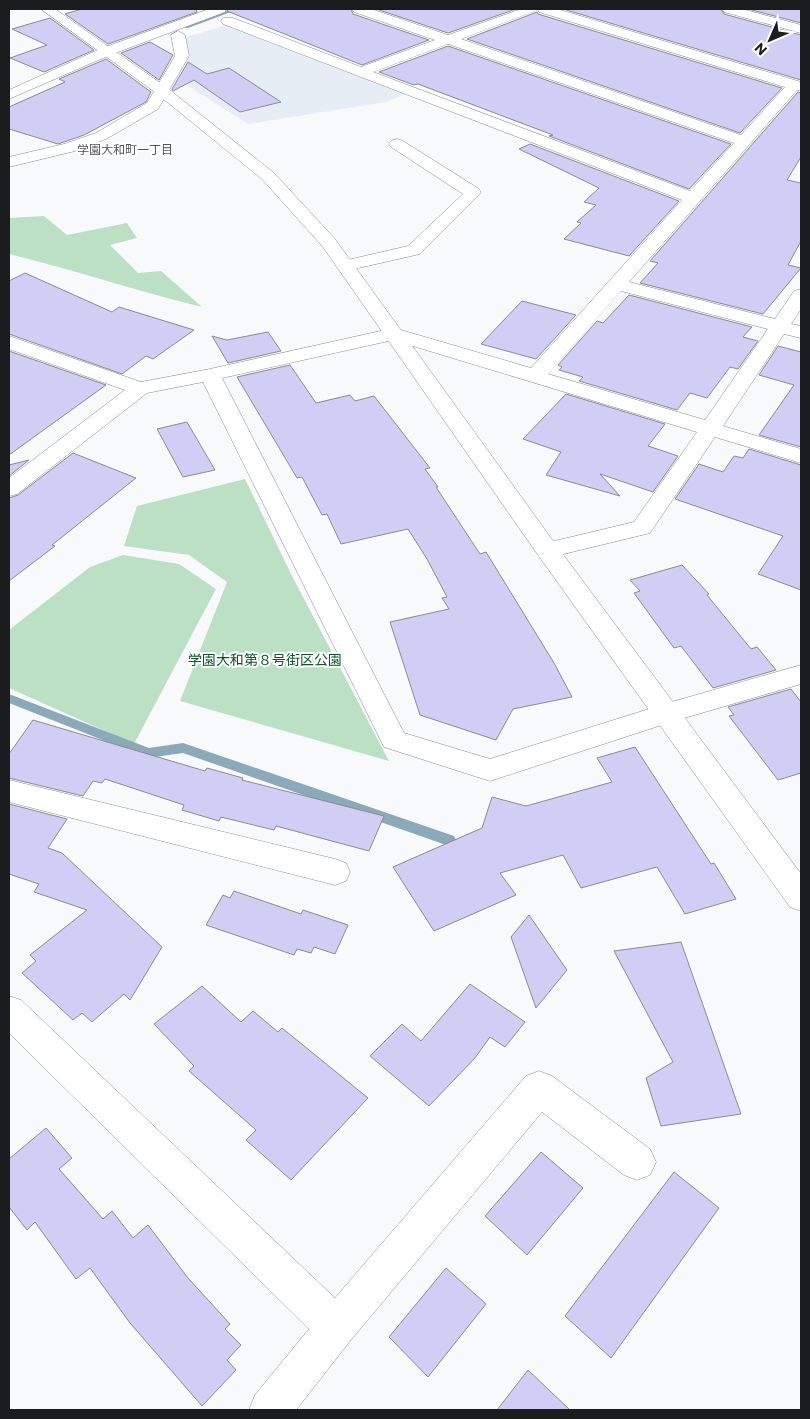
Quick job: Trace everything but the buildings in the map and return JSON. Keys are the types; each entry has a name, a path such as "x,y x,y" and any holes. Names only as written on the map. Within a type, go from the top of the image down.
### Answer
{"street":[{"path":"47,9 161,90 268,176 329,243 547,550 668,713 801,898"},
{"path":"359,9 744,141"},
{"path":"362,71 532,9"},
{"path":"534,377 692,198 797,87 544,9"},
{"path":"729,9 801,30"},
{"path":"9,95 105,52 158,33 224,15 243,13"},
{"path":"158,33 178,35 224,15 362,71 692,198"},
{"path":"9,162 69,148 101,136 153,106 182,56 178,35"},
{"path":"345,266 414,250 472,193 397,144"},
{"path":"616,284 801,332"},
{"path":"547,550 642,528 711,430 801,296"},
{"path":"9,489 140,388 210,375 394,334 801,456"},
{"path":"9,342 140,388"},
{"path":"210,375 394,740 490,770 668,713 801,675"},
{"path":"9,791 336,872"},
{"path":"9,1011 336,1328"},
{"path":"270,1410 336,1328 539,1088 637,1162"}],"shaded area":[{"path":"227,25 408,93 386,102 248,124 179,80 189,56 183,38"}],"green space":[{"path":"44,216 67,235 127,223 137,238 110,245 138,273 161,271 202,307 9,254 9,218"},
{"name":"学園大和第８号街区公園","path":"245,479 292,576 389,761 180,701 227,582 189,555 124,546 137,506"},
{"path":"123,555 179,564 216,589 134,744 9,688 9,630 90,567"}],"waterway":[{"path":"186,27 236,9"},
{"path":"9,698 148,753 183,748 449,840"}],"district":[{"name":"学園大和町一丁目","path":"125,149"}]}
